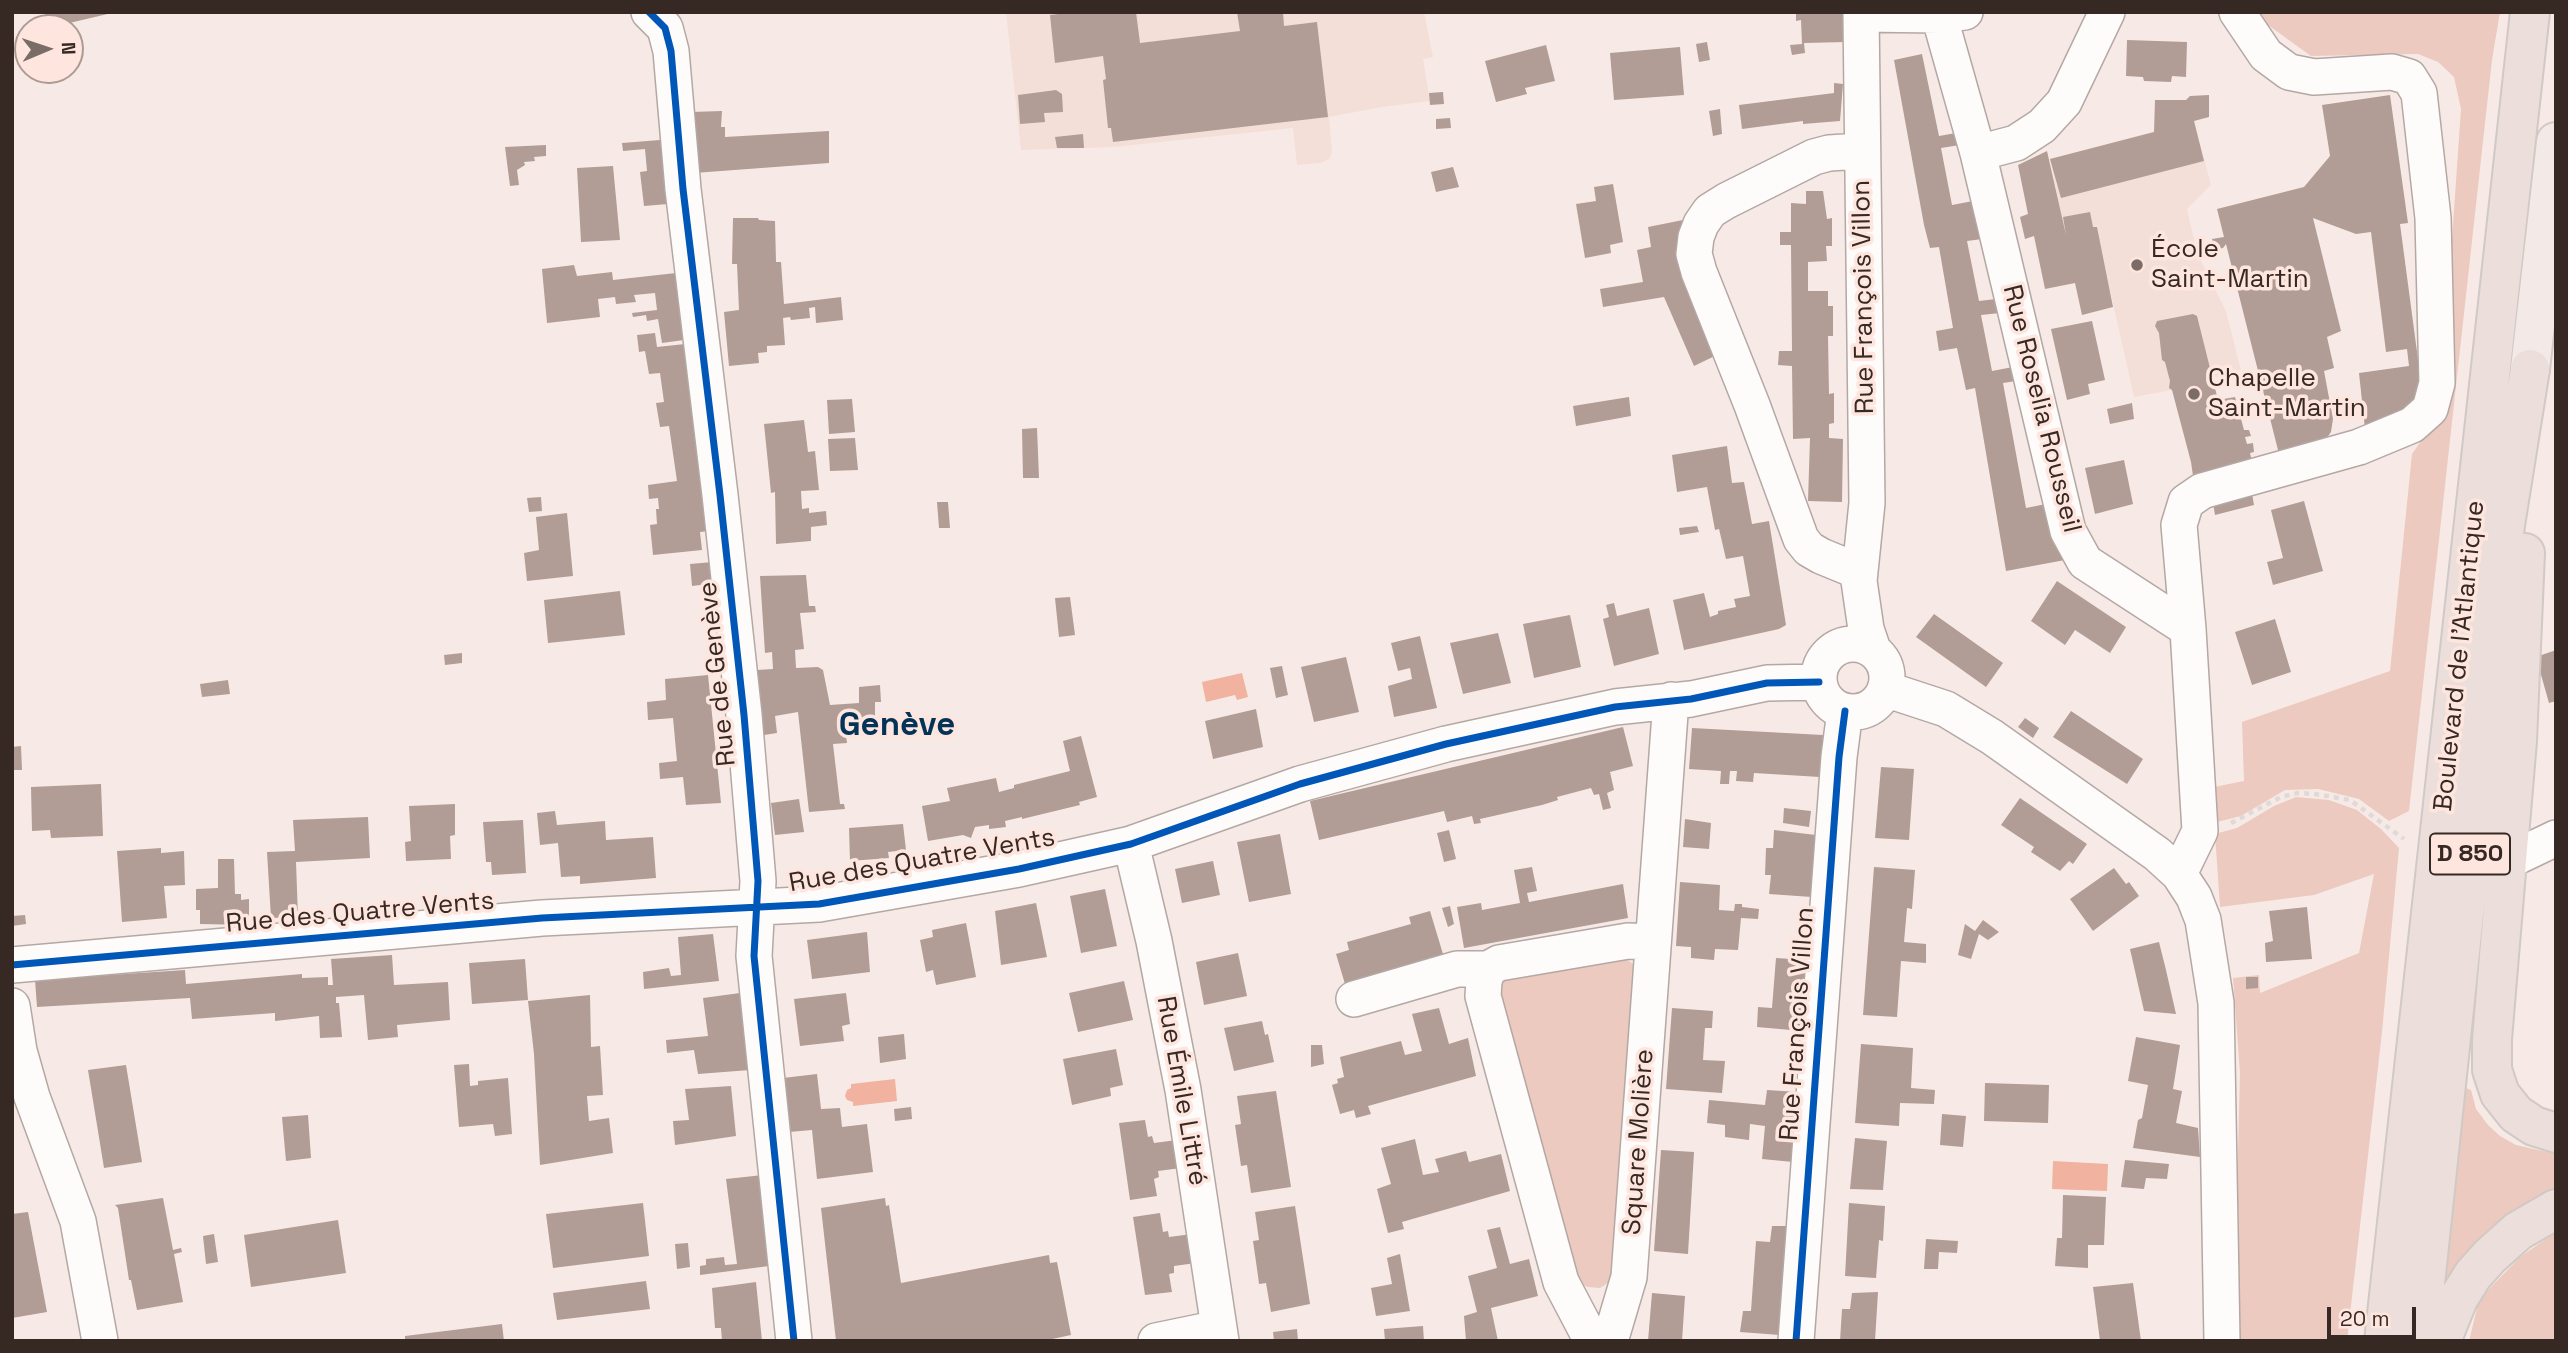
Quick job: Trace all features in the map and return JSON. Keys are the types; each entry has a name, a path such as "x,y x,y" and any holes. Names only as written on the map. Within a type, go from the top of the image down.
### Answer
{"highway":[{"name":"Boulevard de l'Atlantique","path":"2384,1341 2530,12"},
{"name":"Boulevard de l'Atlantique","path":"2419,1341 2505,525 2530,369"},
{"path":"2530,369 2517,741 2492,1039 2492,1070 2500,1094 2516,1114 2534,1126 2556,1133"},
{"path":"2441,1341 2458,1299 2473,1275 2518,1231 2556,1209"}],"main road":[{"name":"Boulevard de l'Atlantique","path":"2530,369 2547,314 2556,142"}],"street":[{"name":"Rue de Genève","path":"649,12 665,28 671,51 683,189 744,715 758,881 754,956 794,1341"},
{"path":"1978,153 2015,143 2042,126 2064,102 2107,12"},
{"path":"2179,874 2200,831 2179,525 2186,502 2202,491 2359,447 2412,425 2430,409 2437,383 2433,218 2419,93 2409,77 2392,72 2314,77 2289,72 2266,55 2237,12"},
{"path":"1861,13 1952,13"},
{"name":"Rue François Villon","path":"1861,13 1867,503 1860,577 1866,629 1873,650"},
{"name":"Rue Roselia Rousseil","path":"1952,13 1978,153 2068,531 2085,562 2188,629"},
{"path":"1860,577 1809,549 1801,539 1694,254 1701,224 1710,211 1726,201 1814,157 1861,151"},
{"name":"Rue François Villon","path":"1832,650 1847,604 1860,577"},
{"path":"1853,643 1873,650 1884,663 1886,672 1885,689 1881,697 1869,708 1853,712 1830,704 1820,690 1819,682 1821,664 1832,650 1853,643"},
{"name":"Rue des Quatre Vents","path":"12,965 528,919 819,904 1019,869 1131,844 1300,784 1446,744 1615,707 1691,699 1768,683 1819,682"},
{"path":"1885,689 1929,703 1963,718 2157,854 2179,874 2194,897 2203,920 2216,1003 2222,1341"},
{"name":"Square Molière","path":"1610,1341 1629,1277 1671,701"},
{"name":"Rue François Villon","path":"1796,1341 1839,757 1845,711"},
{"path":"2508,861 2556,838"},
{"name":"Rue Émile Littré","path":"1131,844 1154,941 1183,1090 1220,1334"},
{"path":"1354,999 1457,969 1488,969 1499,963 1628,941 1653,942"},
{"path":"1488,969 1483,996 1561,1282 1592,1341"},
{"path":"12,1006 19,1051 32,1097 78,1221 100,1341"},
{"path":"1156,1341 1220,1334"}],"path":[{"path":"2200,831 2238,821 2281,797 2298,793 2332,796 2350,800 2394,833 2437,859"}],"shaded area":[{"path":"1006,12 1424,12 1433,57 1423,59 1430,101 1329,117 1332,152 1329,159 1320,163 1297,165 1293,128 1114,147 1021,150"},
{"path":"2256,12 2500,12 2492,60 2409,811 2389,821 2359,799 2318,789 2285,790 2241,816 2217,822 2214,787 2244,781 2242,722 2390,671 2412,454 2432,425 2443,369 2461,109 2454,77 2438,62 2418,54 2311,56 2268,25"},
{"name":"École Saint-Martin","path":"2194,121 2211,185 2187,209 2197,253 2226,311 2241,370 2172,390 2134,397 2107,277 2075,283 2050,159"},
{"path":"1242,673 1248,697 1237,700 1235,695 1206,702 1202,682"},
{"path":"2296,797 2329,800 2357,810 2399,848 2382,1032 2347,1341 2238,1341 2234,1315 2240,1073 2233,978 2259,975 2260,993 2359,953 2374,874 2314,895 2220,907 2215,834 2237,828 2274,806"},
{"path":"1625,958 1633,964 1635,975 1613,1272 1608,1283 1600,1288 1588,1287 1578,1283 1497,991 1502,979"},
{"path":"895,1079 897,1101 853,1106 853,1102 845,1096 851,1084"},
{"path":"2466,1088 2471,1090 2476,1109 2500,1136 2516,1145 2556,1154 2556,1191 2449,1279 2439,1276"},
{"path":"2053,1161 2108,1164 2107,1191 2052,1189"},
{"path":"2556,1232 2556,1341 2469,1341 2478,1304 2489,1289 2520,1257"}],"building":[{"path":"112,12 84,20 84,14 45,14"},
{"path":"1057,12 1136,12 1140,43 1240,31 1237,12 1283,12 1284,26 1317,22 1328,117 1113,142 1111,128 1108,128 1103,56 1055,63 1050,15 1058,14"},
{"path":"1796,12 1845,12 1846,42 1804,43 1805,53 1792,55 1790,45 1802,44 1801,20 1796,21"},
{"path":"2127,40 2187,42 2186,77 2172,76 2171,82 2144,81 2143,77 2126,76"},
{"path":"1707,42 1710,60 1699,62 1696,44"},
{"path":"1546,45 1555,81 1525,88 1527,94 1496,102 1485,61"},
{"path":"1680,47 1684,95 1614,100 1610,53"},
{"path":"1922,54 1939,136 1956,133 1960,145 1941,148 1952,205 1973,201 1982,239 1967,241 1979,301 1996,299 2000,313 1981,315 1992,371 2013,367 2016,381 2003,383 2026,508 2046,504 2058,549 2065,560 2006,571 1975,388 1966,390 1957,348 1939,351 1936,331 1953,328 1939,247 1930,248 1924,225 1894,60"},
{"path":"1834,83 1843,84 1840,121 1803,124 1803,121 1742,129 1739,105 1834,93"},
{"path":"1056,90 1062,94 1063,112 1044,113 1045,122 1020,124 1018,95"},
{"path":"1443,92 1444,104 1430,105 1429,93"},
{"path":"2209,95 2209,117 2194,121 2204,161 2061,198 2050,159 2154,132 2155,100 2186,100 2190,96"},
{"path":"2390,95 2408,223 2400,224 2421,382 2406,415 2365,429 2359,373 2409,366 2407,349 2386,352 2371,232 2356,234 2313,218 2341,331 2327,337 2334,368 2324,371 2333,419 2331,432 2326,439 2279,454 2226,244 2223,248 2214,250 2212,239 2224,237 2217,209 2304,187 2330,156 2322,105"},
{"path":"1720,109 1722,134 1713,136 1709,111"},
{"path":"722,111 721,127 725,127 725,137 829,131 829,163 694,173 691,112"},
{"path":"1450,118 1451,128 1436,129 1436,119"},
{"path":"1083,134 1084,148 1057,148 1055,137"},
{"path":"660,140 668,204 644,206 640,172 647,171 645,149 623,151 622,143"},
{"path":"546,145 546,156 534,157 535,161 524,162 525,165 517,170 519,185 510,186 505,147"},
{"path":"2047,151 2066,235 2063,217 2090,212 2093,227 2097,227 2113,307 2082,315 2075,283 2045,289 2034,236 2025,239 2020,217 2028,214 2018,165"},
{"path":"613,166 620,240 581,242 577,168"},
{"path":"1453,167 1459,187 1436,192 1431,172"},
{"path":"1613,184 1623,242 1610,245 1611,253 1585,258 1576,204 1596,201 1594,187"},
{"path":"1806,191 1823,191 1827,219 1832,218 1832,246 1826,246 1827,261 1808,262 1808,291 1828,291 1828,306 1833,306 1833,336 1828,336 1829,394 1834,393 1834,423 1829,424 1829,438 1843,439 1842,502 1808,501 1810,438 1793,439 1792,366 1778,365 1779,351 1792,351 1791,245 1780,245 1780,232 1791,232 1791,203 1806,204"},
{"path":"733,218 775,221 776,262 781,262 784,304 841,297 843,320 816,323 815,307 809,308 810,318 783,318 785,345 767,346 767,352 758,353 759,363 729,366 724,312 739,310 737,264 732,264"},
{"path":"1683,220 1680,242 1721,353 1694,366 1664,297 1603,307 1600,289 1643,282 1637,250 1651,247 1648,227"},
{"path":"574,265 577,276 612,272 613,280 676,273 684,340 662,343 658,319 647,321 646,315 633,317 632,313 657,310 655,293 634,295 636,302 616,304 615,297 598,299 600,317 547,323 542,269"},
{"name":"Chapelle Saint-Martin","path":"2193,314 2197,316 2218,400 2235,397 2244,430 2249,430 2251,436 2245,437 2247,444 2253,443 2254,452 2250,453 2252,462 2193,476 2172,390 2169,388 2165,362 2162,360 2159,333 2155,326 2157,321"},
{"path":"2092,321 2105,380 2088,384 2090,394 2067,400 2051,329"},
{"path":"655,333 657,347 685,344 709,531 700,532 702,550 653,555 650,525 657,524 656,509 659,509 658,498 649,499 648,485 677,481 669,426 660,427 656,403 664,402 660,373 649,374 645,351 639,352 637,335"},
{"path":"1629,397 1631,416 1576,426 1573,406"},
{"path":"852,399 855,432 829,434 827,400"},
{"path":"2132,403 2134,419 2110,424 2107,409"},
{"path":"804,420 808,452 815,451 819,490 801,491 802,509 809,508 809,513 826,511 827,525 811,527 811,541 776,544 775,492 771,493 764,424"},
{"path":"1037,428 1039,478 1023,478 1022,429"},
{"path":"855,438 858,470 830,471 828,439"},
{"path":"1727,446 1732,483 1744,482 1752,524 1769,521 1786,625 1779,629 1684,650 1673,600 1704,593 1710,617 1718,614 1718,611 1736,607 1734,599 1750,596 1743,556 1726,559 1719,529 1715,530 1707,487 1677,492 1672,455"},
{"path":"2124,460 2133,504 2095,514 2085,468"},
{"path":"2251,488 2254,505 2215,515 2212,497"},
{"path":"541,497 542,511 529,512 527,498"},
{"path":"2304,501 2323,571 2273,585 2267,562 2283,558 2271,510"},
{"path":"937,502 948,502 950,528 939,528"},
{"path":"567,513 573,576 527,581 524,553 539,550 536,517"},
{"path":"1697,526 1699,532 1680,535 1679,528"},
{"path":"713,562 716,583 692,586 690,564"},
{"path":"806,575 809,606 815,606 816,612 800,613 804,649 795,650 796,668 818,667 823,670 830,705 859,703 859,687 880,685 881,702 875,702 875,718 844,719 847,743 833,744 840,804 844,804 845,809 809,812 798,712 775,716 777,733 764,735 757,670 773,669 772,652 765,653 760,576"},
{"path":"2057,581 2126,627 2110,653 2075,630 2065,645 2031,621"},
{"path":"620,591 625,635 548,643 544,600"},
{"path":"1070,597 1075,635 1059,637 1055,598"},
{"path":"1614,603 1617,616 1649,608 1659,654 1614,666 1603,619 1609,617 1606,605"},
{"path":"1934,614 2003,663 1986,687 1916,637"},
{"path":"1570,615 1581,667 1534,678 1523,624"},
{"path":"2275,619 2291,672 2252,685 2235,632"},
{"path":"1498,633 1511,683 1463,694 1450,643"},
{"path":"1420,636 1437,708 1394,717 1388,686 1412,679 1410,668 1398,671 1391,643"},
{"path":"2556,650 2556,701 2549,703 2536,657"},
{"path":"462,653 462,663 445,665 444,655"},
{"path":"1346,657 1359,712 1314,722 1301,667"},
{"path":"1282,666 1288,695 1276,698 1270,668"},
{"path":"708,675 721,803 686,805 683,777 660,779 659,763 677,761 673,718 648,720 647,702 666,700 665,679"},
{"path":"228,680 230,694 202,697 200,684"},
{"path":"1256,709 1263,747 1213,759 1205,721"},
{"path":"2071,711 2143,759 2127,784 2053,737"},
{"path":"2025,718 2039,728 2033,738 2018,727"},
{"path":"1623,727 1633,766 1610,772 1614,790 1607,793 1611,808 1603,810 1599,794 1594,795 1591,788 1557,797 1558,800 1542,805 1480,819 1481,823 1474,824 1472,816 1447,822 1444,811 1319,840 1310,801"},
{"path":"1692,728 1823,735 1820,777 1754,773 1753,782 1736,781 1737,771 1730,771 1729,784 1720,784 1721,771 1689,769"},
{"path":"1081,736 1097,797 1079,802 1080,805 1005,821 1006,827 975,827 971,838 963,835 928,841 922,806 950,801 947,788 996,778 999,792 1014,788 1014,785 1070,771 1063,741"},
{"path":"21,746 22,770 12,770 12,747"},
{"path":"1881,767 1914,769 1909,840 1875,838"},
{"path":"101,784 103,836 51,838 50,830 32,831 31,787"},
{"path":"2020,798 2087,844 2073,864 2069,861 2060,871 2031,852 2034,847 2001,825"},
{"path":"799,799 804,832 775,835 771,803"},
{"path":"455,804 455,835 450,836 451,859 406,861 405,842 411,841 409,806"},
{"path":"1784,808 1811,811 1809,827 1783,823"},
{"path":"555,811 557,825 605,821 606,840 653,837 656,878 580,884 580,876 561,877 558,843 540,845 537,813"},
{"path":"368,817 370,858 296,862 298,917 271,918 267,852 295,851 293,820"},
{"path":"1685,819 1711,823 1709,849 1683,847"},
{"path":"523,820 526,873 492,875 491,862 486,862 483,822"},
{"path":"903,824 906,850 888,852 889,858 850,861 849,828"},
{"path":"1449,830 1456,859 1444,862 1437,833"},
{"path":"1774,830 1816,835 1812,897 1769,894 1771,875 1765,875 1766,848 1773,848"},
{"path":"1280,834 1291,894 1249,902 1237,842"},
{"path":"161,848 161,853 184,851 185,885 164,886 167,918 122,922 117,851"},
{"path":"218,859 234,859 235,894 241,894 241,900 249,899 249,925 200,924 200,910 196,910 196,889 218,888"},
{"path":"1213,861 1220,895 1182,903 1175,869"},
{"path":"1532,867 1537,891 1527,893 1529,902 1623,884 1628,918 1464,948 1457,907 1481,903 1482,910 1520,903 1514,870"},
{"path":"1874,867 1915,870 1912,909 1907,908 1904,942 1926,944 1926,963 1901,961 1897,1017 1863,1015"},
{"path":"2114,868 2139,896 2093,931 2070,899"},
{"path":"1680,882 1720,885 1719,910 1734,911 1735,904 1759,909 1758,919 1741,918 1738,950 1715,949 1714,960 1691,958 1691,947 1676,946"},
{"path":"1105,889 1117,946 1081,953 1070,896"},
{"path":"1036,903 1047,957 1001,965 995,911"},
{"path":"1450,906 1454,924 1448,927 1442,908"},
{"path":"2307,907 2312,959 2266,962 2265,943 2273,941 2269,911"},
{"path":"1430,911 1443,954 1345,984 1336,954 1349,950 1347,942 1411,924 1409,917"},
{"path":"25,915 26,924 12,926 12,916"},
{"path":"1983,920 1999,932 1988,940 1979,934 1971,959 1958,955 1965,924 1975,931"},
{"path":"966,923 976,977 936,985 933,970 926,972 920,940 933,937 932,930"},
{"path":"867,932 870,972 812,979 807,940"},
{"path":"713,934 719,981 644,989 643,972 669,968 671,976 681,975 678,937"},
{"path":"2159,942 2176,1014 2144,1011 2130,949"},
{"path":"1238,953 1247,996 1204,1005 1196,962"},
{"path":"392,955 394,985 448,982 450,1020 397,1025 398,1037 368,1040 364,995 336,997 342,1037 320,1038 319,1016 275,1021 275,1013 192,1019 190,998 37,1007 35,980 185,970 186,984 302,974 302,978 328,977 328,985 333,985 331,959"},
{"path":"1776,958 1807,960 1802,1031 1757,1027 1758,1007 1772,1008"},
{"path":"525,959 528,1000 472,1004 469,963"},
{"path":"2246,977 2258,977 2258,988 2246,989"},
{"path":"1124,981 1133,1020 1078,1032 1069,993"},
{"path":"740,993 750,1070 698,1074 694,1050 667,1053 666,1040 708,1036 703,998"},
{"path":"846,993 850,1024 842,1026 844,1041 800,1046 794,999"},
{"path":"590,995 591,1047 600,1046 603,1095 587,1096 589,1121 609,1118 613,1153 540,1165 534,1054 528,1001"},
{"path":"1439,1008 1449,1044 1468,1038 1476,1076 1368,1106 1371,1114 1356,1118 1354,1110 1340,1114 1332,1085 1338,1083 1337,1079 1344,1077 1340,1057 1401,1041 1405,1055 1422,1051 1412,1014"},
{"path":"1672,1008 1713,1011 1712,1028 1705,1028 1703,1060 1725,1061 1722,1093 1666,1089"},
{"path":"1262,1021 1265,1035 1268,1034 1274,1062 1234,1071 1224,1028"},
{"path":"904,1034 906,1059 880,1063 878,1037"},
{"path":"2136,1037 2180,1045 2173,1089 2182,1091 2176,1123 2198,1128 2200,1157 2133,1148 2148,1085 2128,1081"},
{"path":"1861,1044 1913,1048 1911,1088 1935,1090 1934,1104 1900,1103 1899,1126 1855,1123"},
{"path":"1311,1045 1322,1045 1324,1064 1311,1067"},
{"path":"1116,1049 1123,1085 1110,1088 1111,1096 1072,1105 1063,1059"},
{"path":"469,1064 470,1086 478,1085 478,1081 508,1078 512,1134 495,1136 493,1124 459,1127 454,1065"},
{"path":"126,1065 142,1162 104,1168 88,1070"},
{"path":"817,1074 821,1109 840,1108 842,1127 867,1124 873,1172 817,1179 812,1130 789,1132 783,1078"},
{"path":"1985,1083 2049,1085 2048,1123 1984,1121"},
{"path":"731,1086 736,1136 675,1145 673,1121 689,1120 685,1089"},
{"path":"1767,1090 1798,1092 1793,1162 1762,1159 1765,1126 1750,1124 1749,1140 1725,1137 1725,1125 1707,1123 1709,1100 1765,1105"},
{"path":"1276,1091 1291,1187 1251,1193 1247,1165 1241,1166 1235,1125 1241,1124 1237,1096"},
{"path":"911,1107 912,1119 895,1121 894,1109"},
{"path":"1942,1114 1966,1116 1963,1147 1940,1145"},
{"path":"308,1115 311,1158 286,1161 282,1117"},
{"path":"1145,1120 1148,1137 1152,1136 1154,1143 1177,1140 1181,1168 1158,1171 1159,1177 1154,1179 1157,1196 1130,1200 1119,1123"},
{"path":"1855,1138 1887,1141 1883,1190 1850,1189"},
{"path":"1415,1139 1423,1175 1439,1172 1435,1159 1466,1151 1469,1162 1501,1154 1510,1191 1402,1222 1404,1229 1388,1233 1377,1189 1391,1184 1381,1148"},
{"path":"1661,1150 1694,1152 1688,1254 1654,1251"},
{"path":"2125,1160 2169,1164 2167,1179 2146,1178 2144,1189 2121,1187"},
{"path":"763,1175 769,1266 700,1275 700,1266 706,1265 706,1259 724,1257 725,1265 737,1264 726,1179"},
{"path":"2063,1195 2106,1197 2104,1245 2088,1245 2088,1268 2055,1266 2057,1238 2062,1238"},
{"path":"163,1198 173,1250 181,1248 182,1252 174,1254 183,1302 137,1310 129,1280 118,1208 115,1205"},
{"path":"885,1198 886,1206 889,1205 901,1283 1049,1255 1050,1263 1057,1262 1071,1335 1043,1341 836,1341 821,1208"},
{"path":"643,1203 649,1256 553,1268 546,1214"},
{"path":"1849,1203 1885,1206 1883,1241 1879,1240 1876,1278 1845,1276"},
{"path":"1295,1206 1310,1304 1271,1312 1266,1283 1259,1284 1253,1241 1259,1240 1255,1212"},
{"path":"28,1212 47,1312 12,1318 12,1214"},
{"path":"1160,1213 1163,1232 1168,1231 1169,1237 1192,1234 1196,1263 1174,1266 1174,1273 1169,1274 1172,1292 1145,1295 1133,1217"},
{"path":"338,1220 346,1273 251,1287 244,1235"},
{"path":"1772,1226 1788,1226 1780,1335 1740,1332 1743,1311 1751,1311 1756,1241 1770,1242"},
{"path":"1500,1227 1510,1264 1529,1259 1538,1296 1491,1308 1498,1341 1466,1341 1464,1316 1477,1312 1468,1276 1497,1268 1487,1230"},
{"path":"214,1234 218,1262 206,1264 203,1236"},
{"path":"1926,1239 1958,1241 1957,1253 1939,1252 1938,1269 1924,1269"},
{"path":"688,1243 690,1267 677,1269 675,1244"},
{"path":"1400,1254 1410,1311 1376,1316 1371,1288 1392,1284 1387,1258"},
{"path":"646,1281 650,1309 557,1320 553,1293"},
{"path":"756,1282 762,1341 722,1341 721,1328 715,1328 712,1288"},
{"path":"2133,1283 2141,1341 2100,1341 2093,1287"},
{"path":"1878,1292 1875,1341 1840,1341 1842,1309 1850,1309 1852,1293"},
{"path":"1652,1293 1685,1296 1682,1341 1648,1341"},
{"path":"502,1324 504,1341 405,1341 405,1336"},
{"path":"1423,1326 1424,1341 1385,1341 1384,1329"},
{"path":"1297,1329 1298,1341 1274,1341 1273,1332"}],"cycle path":[{"path":"649,12 665,28 671,51 683,189 720,495 744,715 758,881 754,956 794,1341"},
{"path":"12,965 542,918 819,904 1019,869 1131,844 1300,784 1446,744 1615,707 1691,699 1767,683 1819,682"},
{"path":"1796,1341 1839,757 1845,711"}],"place":[{"name":"École Saint-Martin","path":"2137,265"},
{"name":"Chapelle Saint-Martin","path":"2194,394"}],"district":[{"name":"Genève","path":"897,726"}]}
